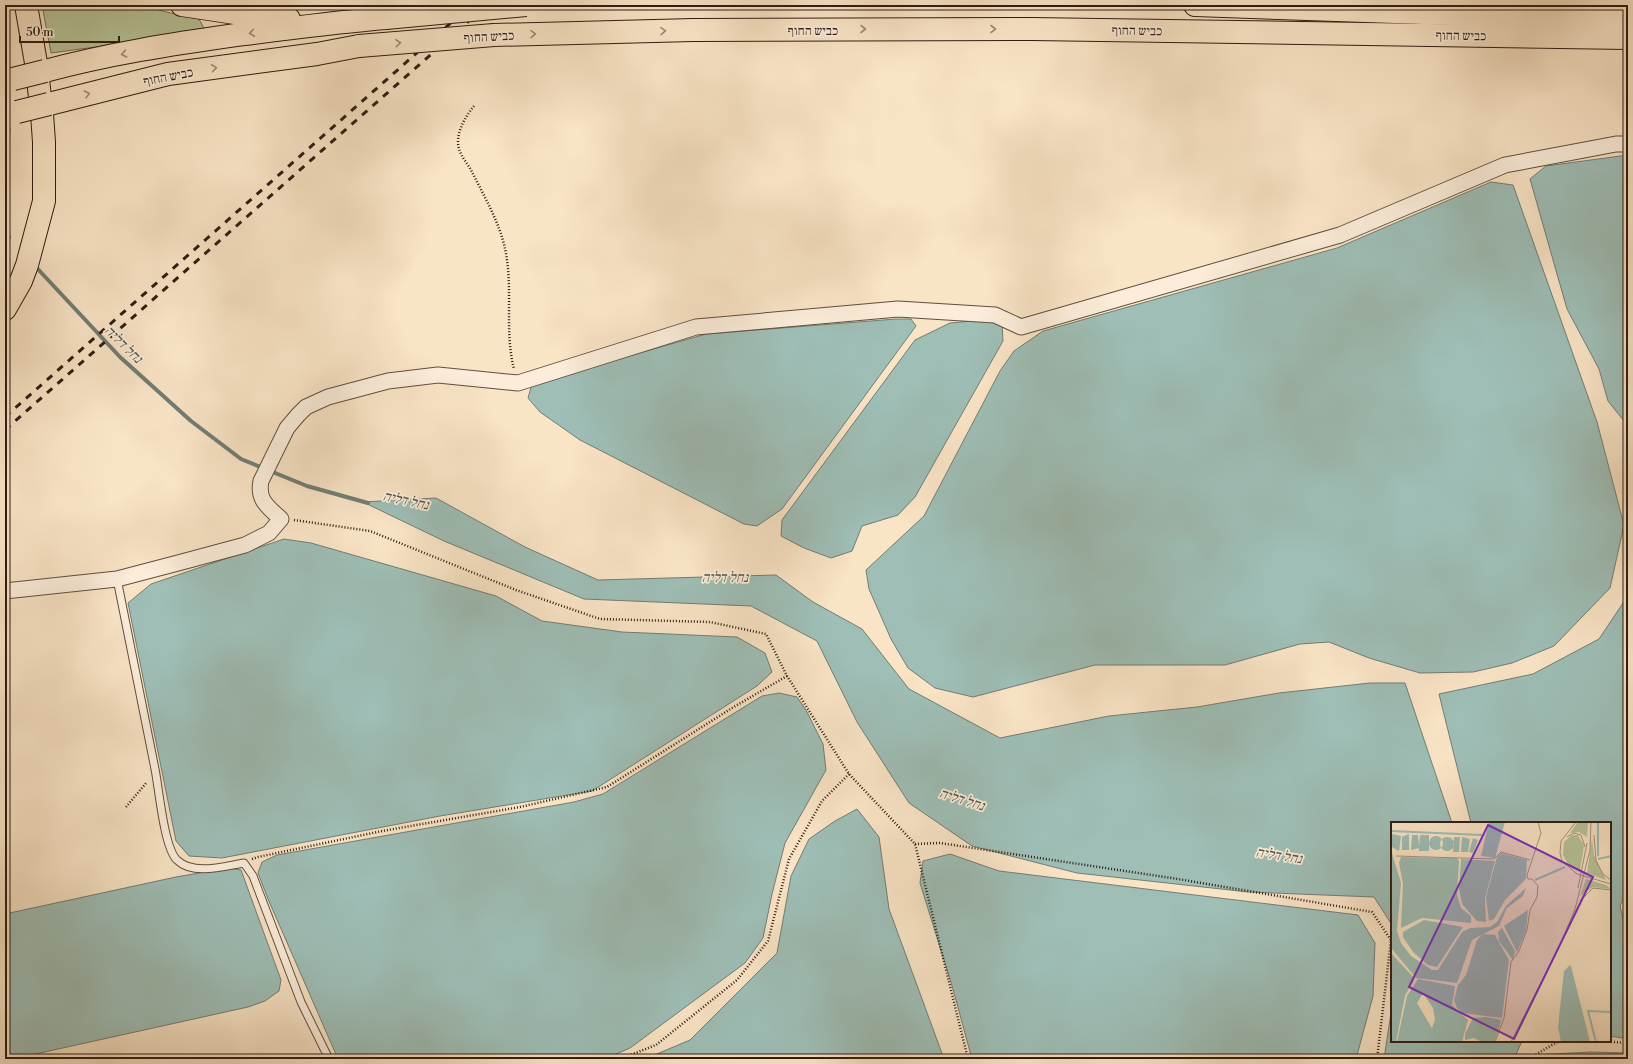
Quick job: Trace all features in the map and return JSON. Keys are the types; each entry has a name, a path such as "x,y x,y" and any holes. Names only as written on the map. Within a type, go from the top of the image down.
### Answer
{"highway":[{"path":"5,309 21,281 40,220 44,201 44,142 37,70 26,5"},
{"path":"182,5 255,16 332,22"},
{"name":"כביש החוף","path":"9,80 45,70 174,44 332,22 526,5"},
{"name":"כביש החוף","path":"1195,5 1538,17 1628,17"},
{"name":"כביש החוף","path":"11,114 168,74 317,54 359,46 494,35 701,30 1032,29 1628,38"},
{"path":"5,286 17,259 27,228 44,142"}],"street":[{"path":"5,591 117,579 246,545 269,533 281,519 268,507 261,497 260,488 262,481 287,428 306,407 328,397 388,381 438,376 518,383 696,327 898,309 996,315 1021,327 1340,235 1505,165 1616,144 1628,144"}],"lane":[{"path":"117,579 169,846 176,859 184,866 204,868 244,863 253,876 301,1002 329,1059"}],"path":[{"path":"474,106 460,131 458,141 459,149 496,222 505,249 508,274 511,354 518,383"},
{"path":"281,519 370,531 516,590 600,619 710,622 766,634 786,676 849,774 915,844 968,1059"},
{"path":"244,863 258,857 382,831 520,807 607,787 732,708 786,676"},
{"path":"126,807 145,785 155,770"},
{"path":"620,1059 656,1044 737,980 768,941 789,859 822,801 849,774"},
{"path":"915,844 948,844 1372,912 1391,940 1377,1059"},
{"path":"1528,1059 1557,1042"},
{"path":"1611,1042 1628,1043"}],"green space":[{"path":"42,5 143,5 166,12 199,19 206,32 51,53"},
{"path":"10,128 5,217 5,130"}],"water":[{"path":"1628,155 1628,421 1624,421 1608,401 1599,369 1567,309 1530,179 1546,166"},
{"path":"1491,182 1513,185 1597,422 1624,525 1610,588 1554,646 1512,663 1473,672 1420,673 1369,658 1329,642 1300,644 1225,665 1095,665 973,697 935,688 908,668 891,639 869,589 866,570 924,516 1000,371 1014,351 1043,331 1337,248"},
{"path":"911,319 916,326 782,509 757,526 744,524 580,440 540,412 528,398 532,384 706,334"},
{"path":"982,320 1002,324 1003,341 915,497 898,515 862,526 852,551 831,558 804,548 781,536 782,520 915,340 950,323"},
{"path":"436,498 525,547 598,580 776,575 813,602 862,629 909,689 1000,738 1109,716 1197,707 1279,693 1370,683 1405,683 1452,822 1391,822 1391,923 1374,897 1248,892 1077,873 972,846 909,803 857,722 817,641 751,606 584,599 444,541 363,502"},
{"path":"284,539 311,543 496,596 542,621 622,632 737,637 765,653 772,672 757,686 592,791 440,816 222,858 189,856 176,841 128,603 151,584"},
{"path":"1628,581 1628,888 1620,906 1624,922 1628,925 1628,1039 1611,1036 1611,822 1471,822 1439,694 1533,674 1599,639 1623,603"},
{"path":"779,693 797,697 806,710 823,744 826,770 785,843 763,938 745,963 630,1048 605,1059 338,1059 268,899 258,873 262,862 277,855 574,802 603,794 762,696"},
{"path":"857,809 879,837 889,909 944,1059 645,1059 690,1040 777,953 791,876 809,839 835,821"},
{"path":"950,854 999,871 1358,915 1375,943 1373,996 1356,1059 972,1059 953,989 920,883 923,861"},
{"path":"229,868 241,870 281,980 279,991 265,1001 248,1007 13,1059 5,1059 5,914 176,877"},
{"path":"1391,1013 1391,1042 1522,1042 1514,1059 1384,1059"},
{"path":"1591,1052 1628,1053 1628,1059 1532,1059 1534,1055"}],"waterway":[{"name":"נחל דליה","path":"5,232 9,237"},
{"name":"נחל דליה","path":"35,266 120,357 191,421 241,459 307,486 368,503"}],"railway":[{"path":"5,417 471,5"},
{"path":"5,430 487,5"}]}
